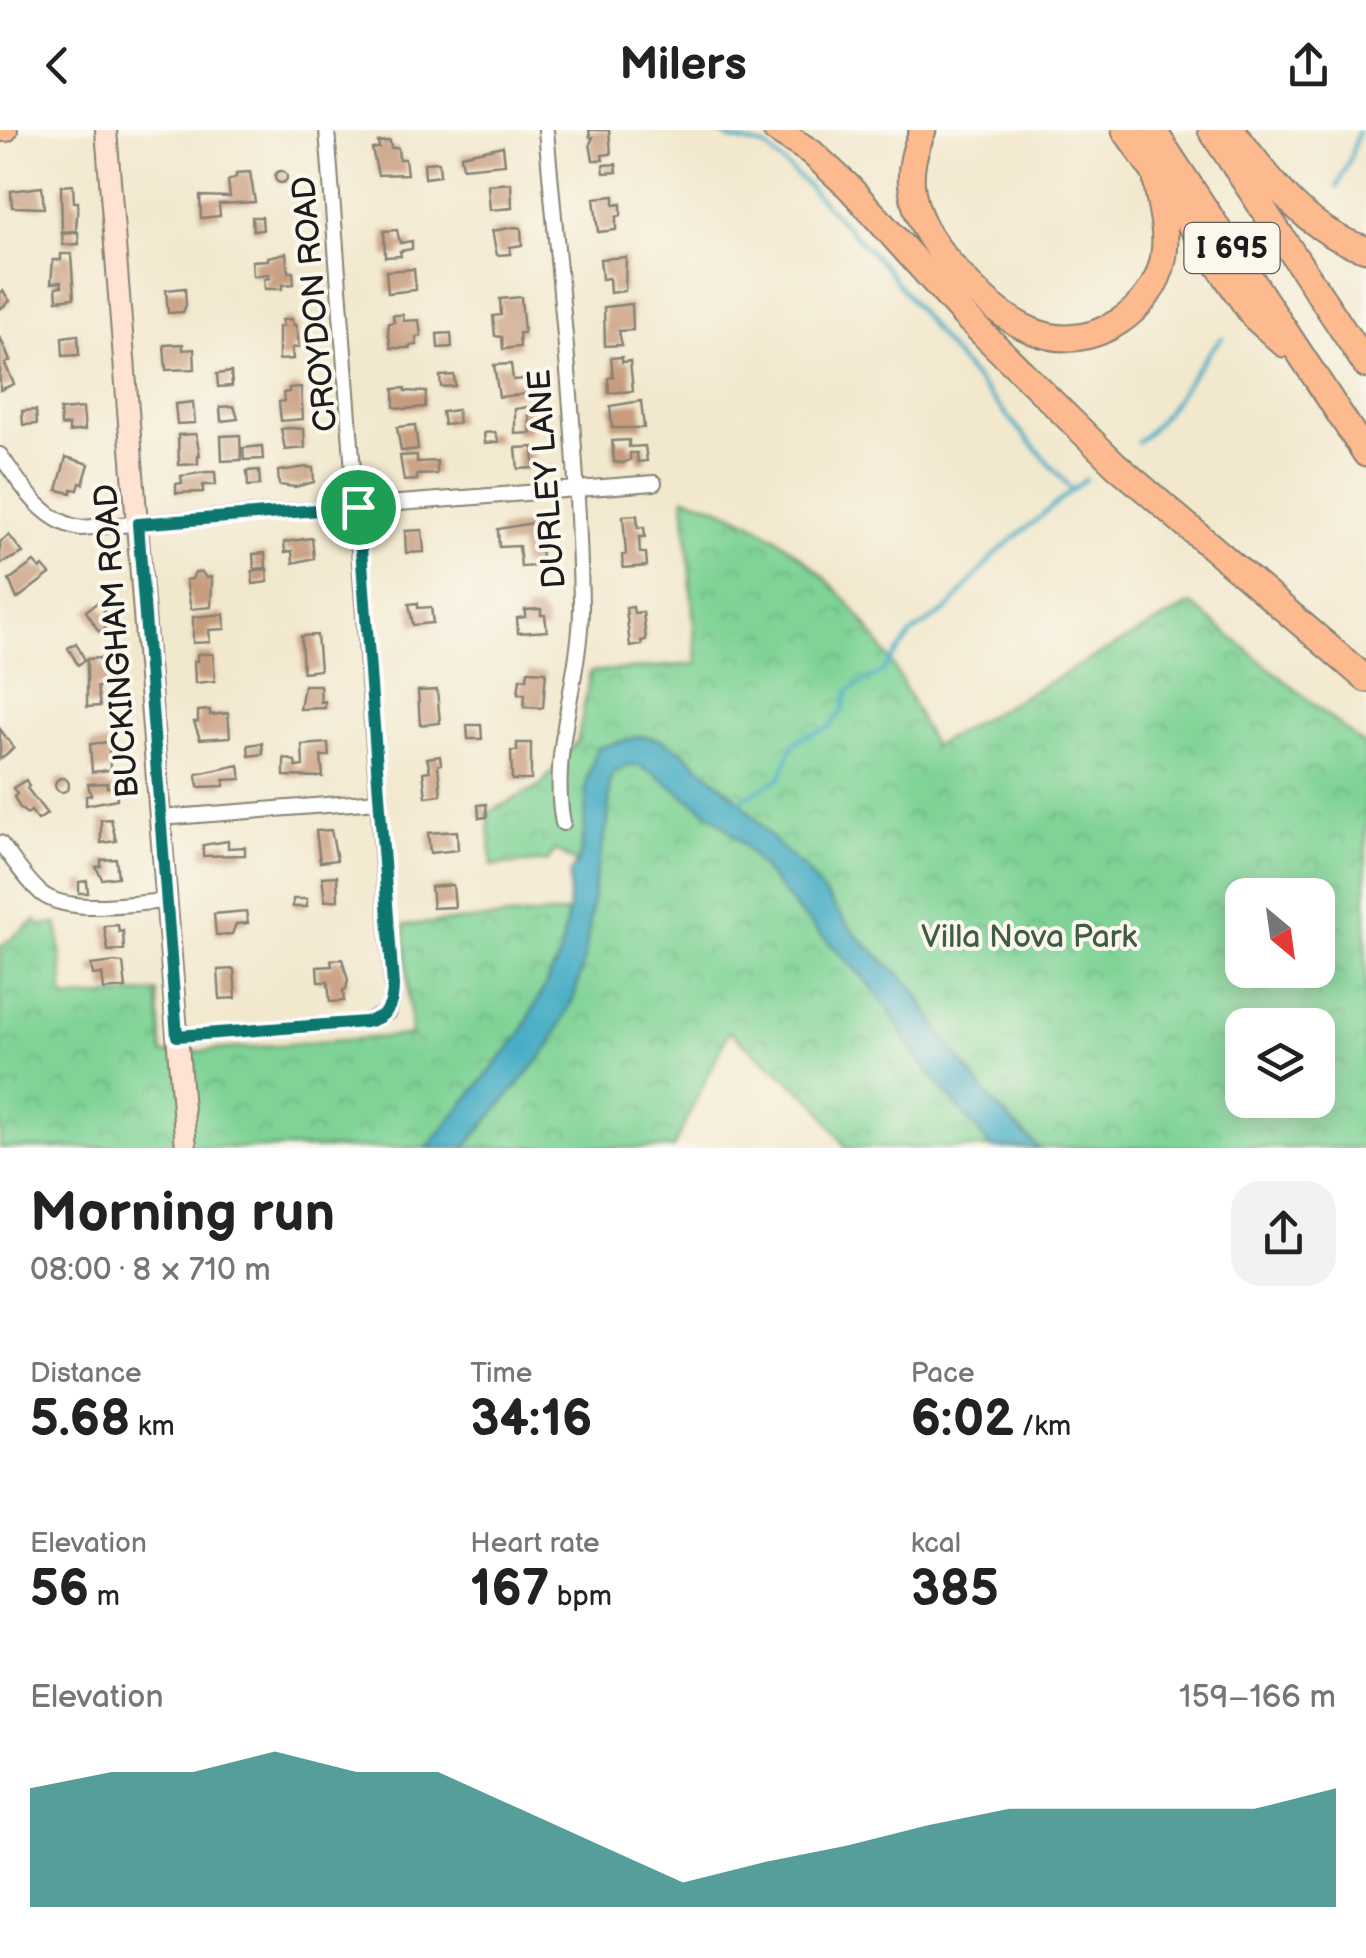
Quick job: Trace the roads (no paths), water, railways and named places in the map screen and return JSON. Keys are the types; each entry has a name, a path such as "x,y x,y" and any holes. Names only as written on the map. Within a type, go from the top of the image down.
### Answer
{"highway":[{"path":"776,130 811,152 849,187 964,315 1115,464 1366,678"},
{"path":"924,130 913,158 912,188 927,232 984,300 1014,324 1044,335 1081,336 1098,332 1125,318 1150,292 1163,261 1165,244 1164,212 1156,177"},
{"path":"1125,130 1254,318 1310,367"},
{"name":"I 695","path":"1153,130 1366,454"},
{"name":"I 695","path":"1212,130 1366,365"},
{"path":"1232,130 1293,202 1334,236 1366,249"}],"street":[{"name":"BUCKINGHAM ROAD","path":"106,130 186,1148"},
{"name":"CROYDON ROAD","path":"177,1036 365,1022 388,1012 393,986 327,130"},
{"name":"DURLEY LANE","path":"546,130 581,606 558,786 563,823"},
{"path":"0,455 33,499 63,524 81,528 654,483"},
{"path":"160,818 378,801"},
{"path":"0,843 51,900 87,905 166,901"}],"water":[{"path":"642,736 663,740 683,752 740,801 776,843 807,871 855,934 913,987 945,1040 996,1106 1039,1148 992,1148 914,1054 866,980 797,910 742,843 655,774 638,766 627,766 614,772 610,782 608,822 596,874 585,957 574,997 549,1048 465,1148 427,1148 520,1035 559,958 568,913 570,873 579,859 587,780 597,748"}],"waterway":[{"path":"714,130 730,139 764,146 805,183 884,266 943,342 1072,490"},
{"path":"1337,187 1358,130"},
{"path":"1137,442 1161,418 1222,338"},
{"path":"738,802 781,777 792,746 800,738 828,728 842,712 848,691 881,673 912,633 948,609 995,554 1086,479"}],"park label":[{"name":"Villa Nova Park","path":"1029,936"}]}
